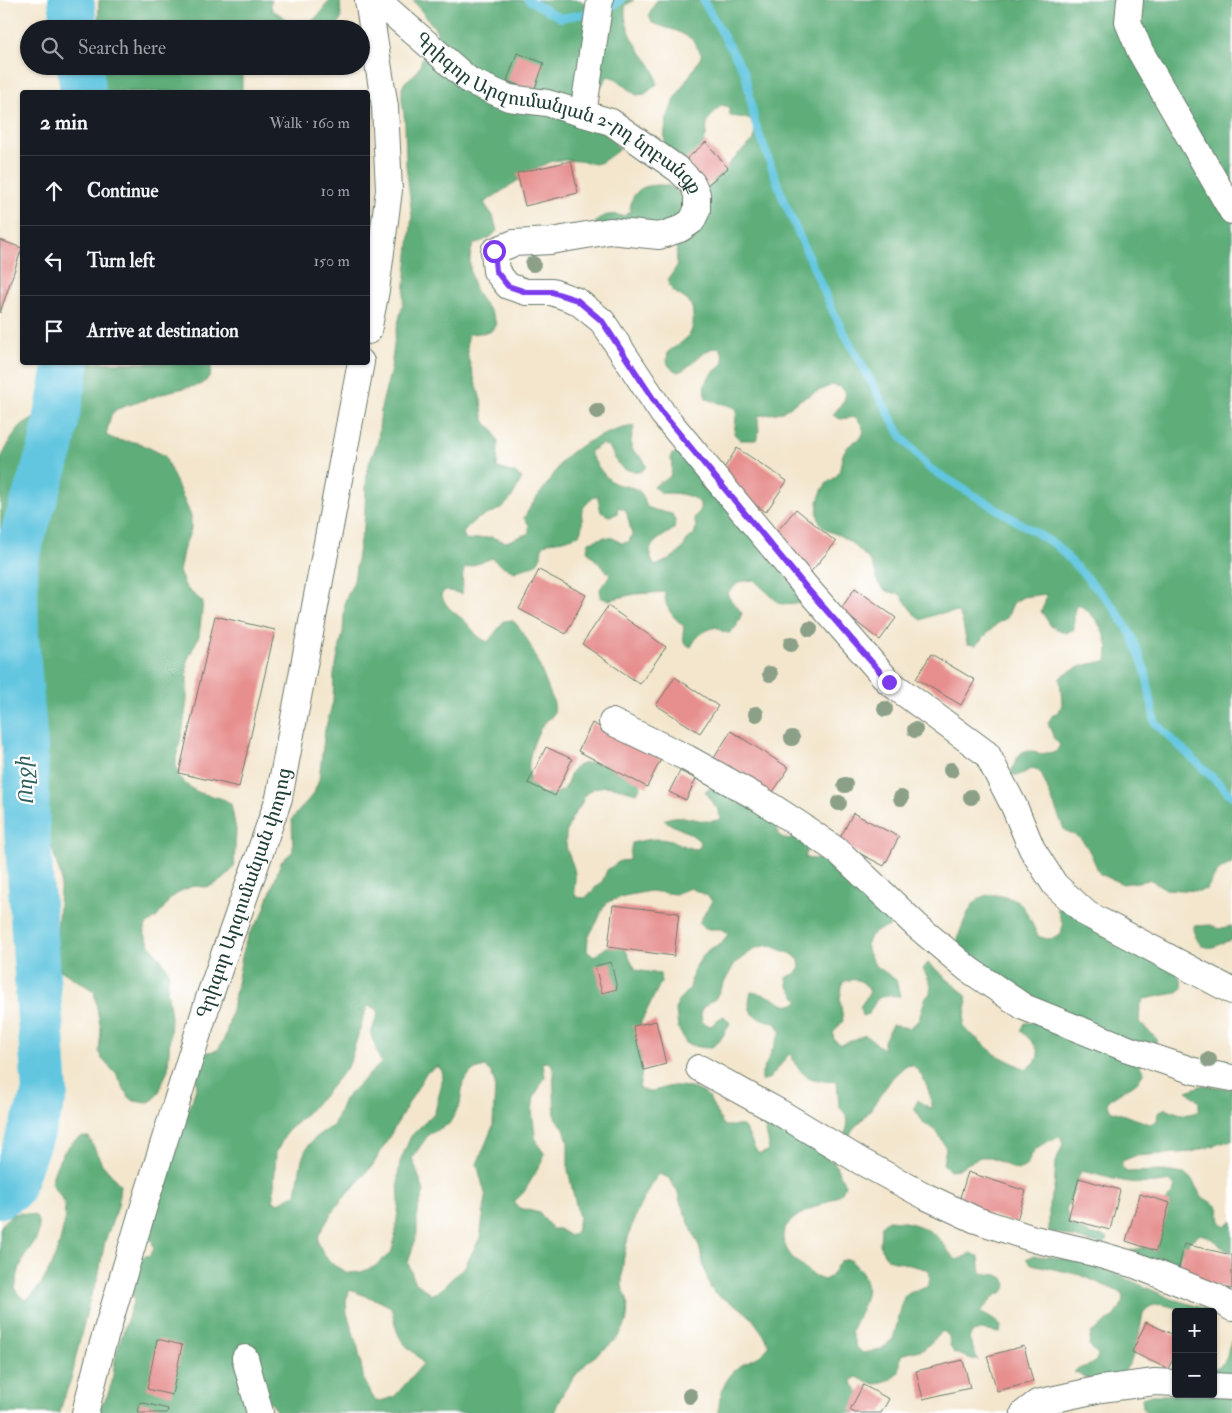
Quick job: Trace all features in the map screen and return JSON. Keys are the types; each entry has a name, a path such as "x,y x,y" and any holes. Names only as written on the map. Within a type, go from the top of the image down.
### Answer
{"street":[{"path":"368,0 385,107 389,190 376,290 370,321"},
{"name":"Գրիգոր Արզումանյան 2-րդ նրբանցք","path":"377,0 470,81 509,98 547,104 611,122 679,170 692,183 697,194 697,210 692,221 680,229 659,236 638,232 610,231 551,241 514,242 494,251 496,271 508,286 526,292 552,292 577,300 602,321 663,414 805,586 889,682 987,754 1014,806 1032,849 1055,884 1087,914 1232,991"},
{"path":"584,114 600,0"},
{"path":"1130,0 1128,22 1140,51 1232,211"},
{"name":"Գրիգոր Արզումանյան փողոց","path":"84,1413 155,1169 210,996 279,798 360,365"},
{"path":"612,722 720,776 803,827 839,852 917,926 968,969 1024,1007 1128,1049 1194,1071 1232,1078"},
{"path":"699,1068 784,1115 862,1162 927,1197 976,1220 1034,1239 1090,1252 1134,1265 1216,1297 1232,1308"},
{"path":"245,1358 260,1413"},
{"path":"1024,1413 1037,1403 1101,1389 1155,1382 1172,1383"},
{"path":"1217,1386 1232,1387"}],"green space":[{"path":"99,0 272,0 270,4 273,11 287,20 98,20"},
{"path":"329,0 340,0 341,19 313,20"},
{"path":"413,0 580,0 587,5 608,0 634,0 626,5 626,22 636,44 654,71 657,84 645,94 636,95 617,79 608,76 599,89 592,112 596,127 620,149 602,162 595,164 579,161 553,161 538,167 484,203 493,216 497,231 491,237 473,245 470,257 470,270 475,289 493,316 496,325 490,332 469,334 467,342 468,358 481,400 483,416 486,424 493,429 498,443 497,468 514,473 522,478 513,496 505,505 478,519 468,527 463,533 466,540 491,537 506,542 529,533 529,525 524,518 565,458 579,447 597,438 626,427 634,426 631,449 644,460 646,467 640,472 623,469 617,463 610,448 602,444 589,452 611,481 637,490 641,493 647,507 672,514 675,521 674,529 654,543 651,548 651,559 655,566 676,555 683,548 687,540 694,535 696,527 694,518 700,511 700,503 691,497 661,493 654,487 670,476 672,470 671,455 679,451 801,595 800,603 780,604 754,580 739,582 727,594 742,613 736,627 730,633 723,632 716,627 707,630 698,636 691,647 684,643 684,627 668,607 665,592 635,594 609,600 601,598 600,589 610,575 587,550 589,542 605,537 613,538 621,543 629,542 632,534 626,510 618,507 617,514 609,516 601,512 597,495 582,511 582,528 579,535 564,540 548,542 542,548 541,556 536,564 514,572 492,558 464,569 462,594 445,590 441,595 448,607 484,640 488,642 504,621 512,620 519,627 531,647 554,703 554,712 536,737 529,760 529,775 532,783 540,793 552,794 560,792 565,788 574,769 586,763 601,764 624,772 637,778 641,786 637,793 605,786 593,789 588,792 576,811 567,830 566,840 574,870 576,897 585,898 603,880 607,870 620,861 629,860 632,843 664,839 689,848 698,849 700,842 696,838 664,820 671,817 685,817 706,821 720,819 719,811 705,791 713,788 730,791 767,816 777,828 780,836 788,840 805,834 808,842 805,858 838,864 891,918 891,926 876,931 870,936 867,943 867,951 875,965 896,980 900,996 883,996 877,1000 869,1014 862,1016 860,1007 870,992 862,982 852,980 843,982 840,998 843,1021 833,1033 834,1040 841,1045 865,1035 884,1049 884,1041 892,1025 909,1028 916,1023 925,999 930,993 931,984 923,969 928,963 966,995 967,1004 963,1027 995,1054 1025,1069 1032,1065 1038,1055 1035,1045 1021,1031 1025,1023 1034,1022 1012,984 1002,975 968,959 960,950 958,937 973,904 983,896 996,895 1016,900 1020,903 1038,936 1047,939 1053,938 1061,934 1063,925 1057,909 1062,901 1171,966 1181,980 1183,988 1176,993 1144,999 1140,1006 1139,1022 1157,1039 1154,1046 1139,1065 1144,1072 1141,1078 1132,1086 1111,1098 1107,1103 1110,1110 1150,1124 1157,1121 1158,1112 1166,1108 1182,1114 1199,1111 1199,1102 1187,1091 1203,1085 1232,1089 1232,1140 1192,1152 1135,1156 1122,1161 1122,1168 1127,1172 1163,1171 1184,1174 1191,1178 1201,1196 1218,1207 1220,1221 1224,1226 1232,1221 1232,1253 1207,1236 1199,1234 1181,1252 1177,1268 1132,1258 1131,1250 1147,1247 1155,1221 1175,1187 1170,1181 1135,1183 1081,1171 1066,1210 1070,1225 1092,1235 1101,1235 1108,1240 1102,1245 1049,1231 1049,1205 1054,1189 1056,1162 1063,1144 1060,1137 1037,1148 1028,1164 1017,1170 989,1157 980,1157 958,1169 950,1170 943,1164 946,1148 938,1133 923,1122 914,1108 918,1100 931,1109 931,1103 921,1074 913,1065 905,1066 893,1077 850,1135 842,1138 848,1121 843,1110 839,1107 837,1081 808,1077 794,1062 790,1053 770,1078 762,1081 762,1073 781,1031 777,1024 754,1015 749,1007 751,992 768,996 786,1005 799,1001 788,986 787,977 795,974 800,968 799,960 792,954 769,945 756,948 735,963 715,999 702,1008 701,1016 703,1023 711,1026 724,1016 730,1023 717,1043 708,1048 702,1048 686,1043 678,1028 676,1010 678,1001 690,988 693,971 702,957 708,950 723,942 728,934 721,929 705,929 699,923 712,901 706,895 690,888 675,894 650,891 624,896 608,902 588,937 587,952 595,956 608,946 624,947 636,970 660,974 661,982 641,1022 638,1038 642,1072 639,1088 652,1091 681,1086 704,1093 725,1126 743,1126 759,1154 768,1151 769,1144 764,1126 773,1125 834,1162 845,1185 842,1192 836,1197 794,1218 787,1226 783,1235 788,1252 808,1271 820,1279 824,1280 831,1276 840,1261 849,1259 858,1268 864,1277 866,1294 851,1332 856,1347 863,1353 880,1350 893,1339 904,1297 911,1292 927,1287 930,1279 929,1270 888,1259 883,1252 880,1244 881,1226 888,1220 910,1223 931,1232 957,1260 972,1253 979,1257 981,1273 1004,1278 1007,1285 1003,1292 996,1295 980,1312 1001,1326 1000,1333 981,1330 973,1332 969,1338 978,1361 954,1353 950,1345 949,1336 943,1331 924,1349 901,1355 899,1372 892,1379 876,1384 857,1377 852,1380 853,1385 864,1398 863,1413 719,1413 722,1391 733,1372 762,1354 769,1345 752,1318 711,1289 699,1246 678,1193 669,1178 659,1174 644,1198 632,1224 628,1239 622,1283 627,1299 625,1325 613,1342 592,1358 576,1374 564,1392 554,1413 277,1413 273,1405 267,1401 255,1413 97,1413 108,1394 112,1382 116,1354 134,1299 131,1293 136,1258 151,1255 154,1248 152,1241 147,1237 182,1120 192,1101 197,1085 196,1078 204,1053 218,1050 225,1037 244,946 250,932 262,916 281,862 293,851 292,819 314,793 319,780 325,730 333,702 334,674 343,632 345,601 354,581 360,540 364,527 367,469 378,441 381,408 391,369 395,336 403,303 412,216 406,165 402,88 405,82 416,73 426,45 437,36 436,30","holes":["368,1006 375,1008 378,1013 371,1034 381,1063 344,1099 333,1126 322,1132 308,1146 301,1162 296,1194 279,1203 273,1201 276,1153 286,1133 321,1099 349,1065","543,1062 551,1063 553,1069 555,1118 564,1128 568,1141 568,1170 579,1218 576,1232 570,1236 559,1229 552,1229 540,1213 519,1208 514,1202 524,1192 543,1160 544,1153 536,1142 532,1111 534,1097 545,1077","438,1066 442,1071 443,1078 435,1112 411,1136 400,1162 398,1175 399,1204 391,1253 374,1267 361,1272 348,1273 335,1266 324,1255 318,1242 319,1235 334,1209 373,1165 426,1073","485,1067 491,1072 495,1084 493,1126 477,1164 486,1197 480,1238 465,1266 438,1292 431,1294 415,1282 408,1263 417,1233 417,1211 424,1191 412,1158 429,1134 449,1124 460,1105 463,1082 472,1071","350,1290 391,1307 401,1339 419,1357 423,1364 394,1397 380,1401 374,1399 364,1381 358,1348 347,1313 346,1300"]},
{"path":"657,0 1232,0 1232,863 1217,873 1207,889 1199,891 1166,889 1151,880 1123,884 1100,874 1082,840 1064,829 1041,773 1034,768 1019,775 1010,775 1017,758 1022,752 1031,751 1039,754 1056,752 1060,745 1054,738 1048,723 1052,716 1059,712 1062,704 1060,678 1076,668 1107,661 1107,645 1102,629 1085,609 1078,604 1074,611 1074,629 1066,633 1051,626 1041,611 1045,603 1046,594 1023,597 1013,603 1007,618 999,622 976,645 967,644 962,619 957,612 936,614 921,620 915,615 900,594 883,589 879,585 872,564 862,553 844,538 826,529 819,519 817,509 823,488 838,474 846,449 863,434 861,424 856,417 840,419 833,415 844,401 846,393 841,387 832,385 803,398 782,412 758,416 759,432 756,440 740,440 734,434 737,409 706,398 705,387 708,378 724,363 723,354 719,347 712,348 701,354 684,370 678,372 668,364 668,352 687,338 693,323 692,306 673,291 669,285 668,280 677,266 676,240 594,224 608,215 624,216 630,211 632,199 638,191 641,188 652,185 671,187 688,207 735,157 754,140 755,122 747,118 730,116 729,107 721,105 707,121 706,136 700,152 689,163 665,145 667,120 671,109 702,55 692,39 677,31 652,23 649,14"},
{"path":"91,75 242,75 242,90 87,90"},
{"path":"83,365 212,365 210,375 205,382 199,385 171,391 117,409 111,415 106,435 116,440 141,444 164,455 191,516 191,529 183,551 179,572 186,588 203,602 199,636 187,661 187,700 176,766 178,775 192,789 231,804 236,830 234,867 224,879 206,887 193,886 181,891 170,899 157,917 146,925 144,932 150,945 167,968 169,975 167,989 171,1017 168,1069 159,1092 154,1099 147,1103 134,1101 128,1096 117,1075 102,1059 99,1052 101,1030 94,991 60,970 58,964 56,946 61,877 47,833 48,775 32,749 32,741 38,721 34,697 34,673 27,628 23,615 18,611 0,612 1,458 12,437 21,426 33,419 42,417 45,423 44,430 23,466 16,501 21,515 29,527 40,525 48,510"},
{"path":"1211,925 1218,929 1232,926 1232,940 1213,947 1201,944 1196,938 1194,926"},
{"path":"82,1137 89,1137 102,1164 120,1185 118,1206 105,1241 98,1278 90,1298 73,1373 60,1413 0,1413 0,1228 11,1215 24,1213 36,1216 39,1230 35,1241 22,1262 15,1289 25,1300 33,1293 49,1271 60,1242 65,1214 62,1198 51,1183 55,1170 66,1150 71,1144"},
{"path":"1033,1256 1054,1257 1098,1266 1172,1299 1204,1308 1176,1308 1158,1305 1148,1308 1143,1313 1137,1344 1126,1369 1118,1377 1107,1381 1092,1379 1074,1372 1091,1364 1096,1359 1098,1355 1089,1345 1091,1333 1118,1311 1123,1300 1122,1293 1080,1275 1032,1264 1026,1259"},
{"path":"1232,1339 1232,1384 1217,1383 1217,1367 1226,1359"},
{"path":"1151,1395 1172,1395 1172,1398 1217,1398 1217,1395 1232,1398 1232,1413 1147,1413 1143,1408 1142,1398"}],"building":[{"path":"517,53 544,63 534,91 507,81"},
{"path":"706,142 728,168 706,186 685,160"},
{"path":"571,161 578,193 525,206 517,173"},
{"path":"0,240 20,247 20,254 0,313"},
{"path":"737,448 787,481 766,512 717,479"},
{"path":"796,509 836,542 809,574 769,541"},
{"path":"539,570 586,595 566,634 519,609"},
{"path":"855,588 896,618 880,640 840,610"},
{"path":"608,606 666,647 640,684 582,644"},
{"path":"215,616 275,630 239,787 179,773"},
{"path":"931,654 975,680 961,705 916,679"},
{"path":"675,677 718,706 700,733 656,705"},
{"path":"592,723 661,759 647,787 578,751"},
{"path":"731,731 789,768 771,795 714,758"},
{"path":"546,747 572,759 555,796 528,783"},
{"path":"680,771 696,779 686,800 669,792"},
{"path":"853,813 899,837 884,866 838,842"},
{"path":"613,905 679,913 674,956 608,947"},
{"path":"611,962 617,989 602,993 595,966"},
{"path":"656,1021 666,1064 644,1070 633,1026"},
{"path":"968,1172 1026,1191 1016,1223 958,1204"},
{"path":"1079,1178 1120,1190 1110,1230 1068,1219"},
{"path":"1140,1194 1170,1203 1156,1251 1126,1241"},
{"path":"1184,1244 1232,1255 1232,1289 1177,1277"},
{"path":"1146,1322 1172,1334 1172,1361 1168,1369 1132,1352"},
{"path":"157,1339 182,1345 172,1395 147,1389"},
{"path":"1024,1346 1033,1382 997,1391 987,1356"},
{"path":"963,1360 970,1388 923,1399 916,1371"},
{"path":"863,1385 889,1399 881,1413 855,1413 850,1410"},
{"path":"140,1402 168,1409 167,1413 138,1413"}],"waterway":[{"name":"Ողջի","path":"71,0 74,20"},
{"path":"528,0 561,18 610,9 621,0"},
{"path":"703,0 745,73 755,122 784,201 835,316 901,436 929,468 1056,545 1113,606 1132,636 1146,673 1155,723 1232,796"},
{"name":"Ողջի","path":"81,75 83,90"},
{"name":"Ողջի","path":"0,1195 11,1188 45,1093 27,830 25,747 16,638 15,559 51,448 66,365"}],"route":[{"path":"494,251 496,271 508,286 526,292 552,292 577,300 602,321 663,414 805,586 889,682"}]}
